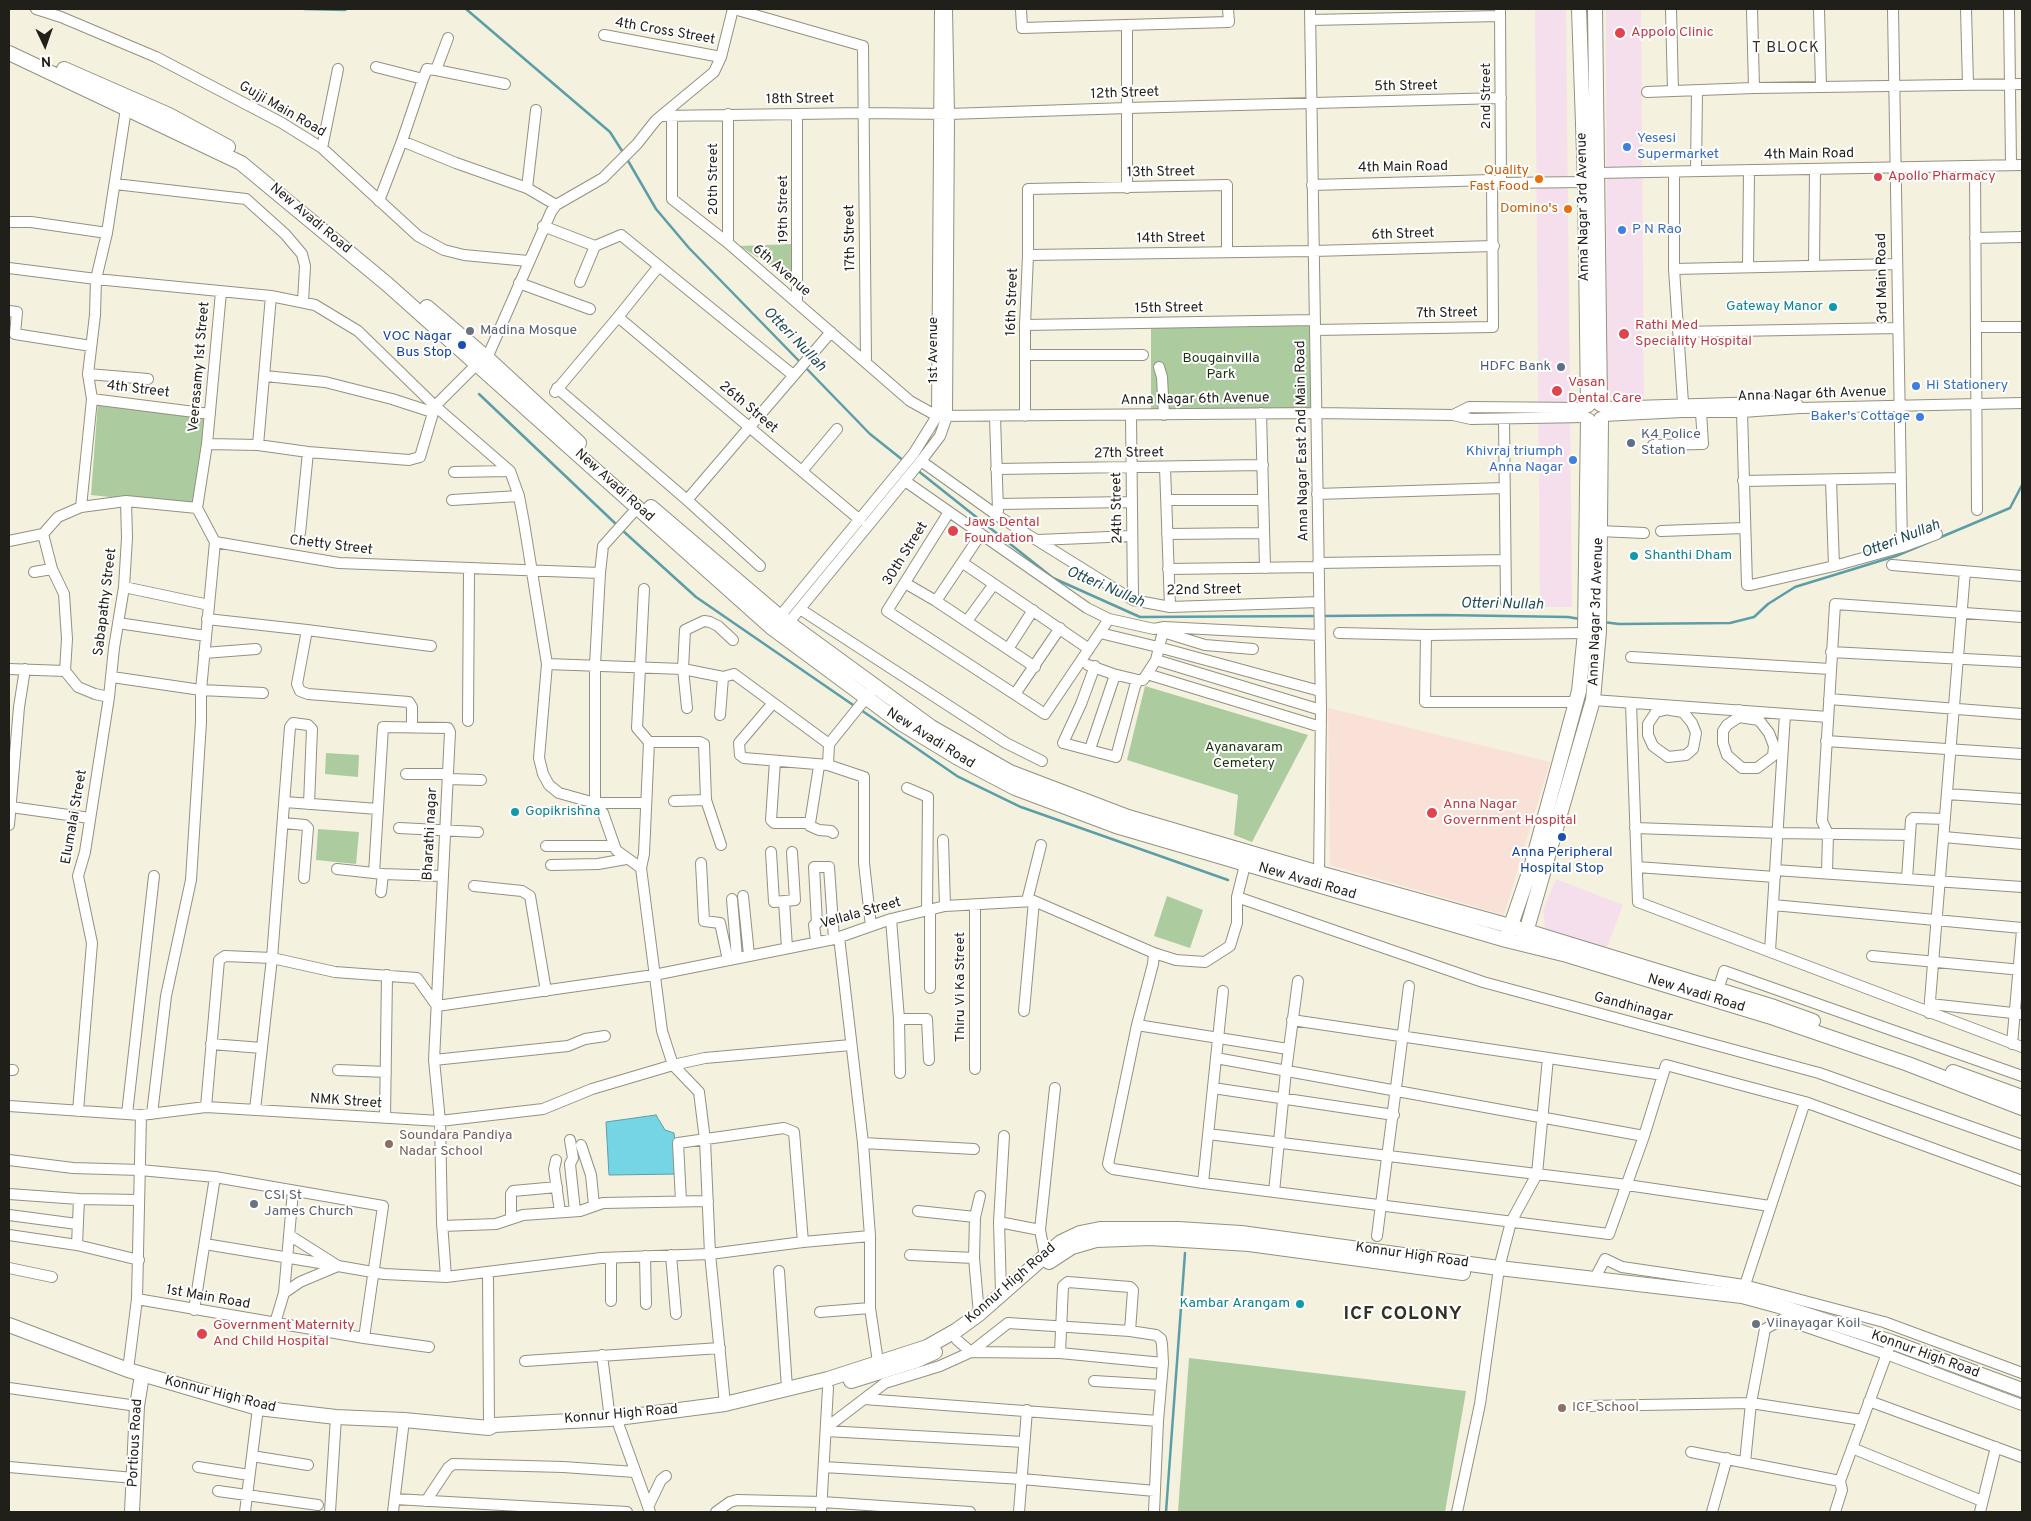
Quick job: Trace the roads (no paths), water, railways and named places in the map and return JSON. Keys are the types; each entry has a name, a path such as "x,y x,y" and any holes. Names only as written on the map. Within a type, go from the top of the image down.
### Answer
{"main road":[{"name":"Anna Nagar 3rd Avenue","path":"1525,938 1539,862 1579,691 1591,623 1599,531 1579,9"},
{"name":"Anna Nagar 3rd Avenue","path":"1506,940 1510,926 1539,862 1593,700 1591,623 1596,173 1594,9"},
{"name":"New Avadi Road","path":"9,45 127,103"},
{"name":"New Avadi Road","path":"9,53 127,103 169,115 250,158 642,500 780,625 875,686 931,727 1010,772 1247,858 1506,940 1525,938 1774,1007 2022,1097"},
{"name":"New Avadi Road","path":"482,361 638,507 866,698 902,724 958,758 1015,788 1116,826 1247,858 1319,873 1510,926 1525,938 1568,955 1768,1016 1908,1064 2022,1108"},
{"name":"Konnur High Road","path":"9,1325 142,1375 258,1408 336,1417 404,1420 489,1428 494,1425 614,1422 726,1404 828,1379 927,1347 957,1330 979,1314 1061,1242 1080,1234 1100,1229 1178,1229 1376,1243 1498,1272 1595,1278 1743,1291 1889,1349 2022,1390"},
{"path":"614,1422 707,1415 828,1388 915,1361 957,1340 1051,1261 1072,1247 1096,1240 1150,1238 1249,1244 1498,1272 1762,1308 1889,1349 2022,1398"},
{"name":"Portious Road","path":"132,1512 137,1406 142,1375"}],"street":[{"name":"Gujji Main Road","path":"36,9 62,13 156,57 282,123 322,148 418,236 452,254 528,261"},
{"path":"207,444 258,445 308,452 416,459 422,454 434,409 482,361 519,283 543,226 556,204 603,178 714,72 721,56 734,9"},
{"name":"17th Street","path":"734,9 863,46 866,363"},
{"name":"1st Avenue","path":"940,9 944,114"},
{"name":"1st Avenue","path":"942,416 944,114 947,9"},
{"path":"1021,9 1022,28 1228,22 1228,9"},
{"name":"Anna Nagar East 2nd Main Road","path":"1310,9 1321,710 1319,873"},
{"path":"1671,9 1673,91"},
{"path":"1752,9 1754,88"},
{"path":"1819,9 1821,87"},
{"name":"3rd Main Road","path":"1893,9 1902,547"},
{"path":"1966,9 1968,84"},
{"path":"2009,9 2011,165"},
{"path":"1310,20 1500,13"},
{"name":"2nd Street","path":"1497,181 1501,98 1500,13"},
{"path":"1127,188 1128,25"},
{"name":"4th Cross Street","path":"604,35 721,56"},
{"path":"436,70 448,38"},
{"path":"376,68 423,79"},
{"path":"322,148 338,69"},
{"path":"379,201 427,69 505,84"},
{"path":"1647,92 1754,88 2022,84"},
{"path":"1696,171 1697,91"},
{"name":"5th Street","path":"1311,103 1501,98"},
{"path":"81,507 92,399 88,374 96,280 107,234 127,103"},
{"name":"12th Street","path":"944,114 1311,103"},
{"path":"527,188 536,110"},
{"name":"18th Street","path":"667,116 863,113 944,114"},
{"name":"20th Street","path":"728,114 728,243"},
{"name":"19th Street","path":"797,114 797,303"},
{"name":"6th Avenue","path":"667,116 672,198 728,243 910,401 942,416"},
{"path":"402,141 452,162 527,188 556,204"},
{"name":"4th Main Road","path":"1596,173 2022,165"},
{"path":"1975,166 1977,510"},
{"path":"1814,266 1815,169"},
{"path":"1748,267 1749,170"},
{"path":"1674,172 1674,269 1683,404"},
{"name":"4th Main Road","path":"1312,185 1497,181 1585,182"},
{"name":"7th Street","path":"1315,325 1493,327 1497,181"},
{"path":"115,184 246,200 285,234 302,254 305,266 303,302"},
{"name":"13th Street","path":"1028,189 1227,186 1227,252"},
{"name":"16th Street","path":"1025,416 1028,189"},
{"path":"9,222 31,222 107,234"},
{"path":"543,226 596,246"},
{"path":"580,282 596,246 621,235 793,376"},
{"path":"1975,238 2022,237"},
{"name":"6th Street","path":"1313,251 1494,246"},
{"name":"14th Street","path":"1028,255 1313,251"},
{"path":"1674,269 1897,264"},
{"path":"658,266 618,317 556,390 687,500 760,566"},
{"path":"9,268 96,280 271,296 315,305 358,332 434,409 510,471 519,496 547,664 539,758 543,774 549,785 559,793 595,803 646,803"},
{"path":"519,283 590,309"},
{"name":"Veerasamy 1st Street","path":"197,508 207,444 221,292"},
{"path":"258,445 271,296"},
{"path":"13,312 15,334 91,346"},
{"name":"26th Street","path":"618,317 860,520"},
{"name":"15th Street","path":"1025,325 1315,325"},
{"path":"1976,327 2022,327"},
{"path":"1679,332 1898,328"},
{"path":"687,500 831,332"},
{"path":"1026,355 1143,355"},
{"path":"1159,367 1162,378 1164,415"},
{"path":"88,374 148,379"},
{"path":"265,376 325,382 434,409"},
{"name":"4th Street","path":"92,399 210,414"},
{"path":"1594,412 1683,404 1795,401 1800,408"},
{"name":"Anna Nagar 6th Avenue","path":"1452,415 1469,408 1594,412 1742,412 1899,404 2022,403"},
{"name":"Anna Nagar 6th Avenue","path":"942,416 1316,413 1452,415 1472,419 1504,419 1594,412"},
{"path":"1653,445 1703,444 1701,412"},
{"path":"1742,412 1747,585 1834,566 1902,547 1937,534"},
{"path":"1261,413 1264,568"},
{"name":"24th Street","path":"1130,415 1132,600"},
{"path":"780,625 800,609 905,481 942,416"},
{"path":"996,417 998,516"},
{"path":"1504,419 1506,602"},
{"path":"802,471 837,428"},
{"path":"300,533 308,452"},
{"path":"780,625 860,520 913,465"},
{"name":"22nd Street","path":"913,465 1038,540 1132,600 1170,607 1319,611"},
{"name":"27th Street","path":"996,469 1263,465"},
{"path":"1165,467 1170,607"},
{"path":"454,472 510,471"},
{"path":"1743,481 1900,478"},
{"path":"1831,480 1834,566"},
{"path":"905,481 1087,608 1109,619 1154,629 1319,635"},
{"path":"1317,494 1504,488"},
{"path":"452,500 519,496"},
{"path":"1167,500 1263,500"},
{"path":"9,541 43,534 58,517 81,507 126,501 197,508 215,542 201,690 201,722 191,880 166,996 152,1114"},
{"name":"Sabapathy Street","path":"112,677 114,648 124,587 127,538 126,501"},
{"path":"998,504 1132,502"},
{"path":"638,507 603,546 594,665 595,803 603,813 614,846 626,859 631,860 641,868"},
{"name":"30th Street","path":"949,512 887,612 1015,694"},
{"path":"1661,531 1744,528"},
{"path":"1599,531 1644,533"},
{"path":"1167,534 1263,532"},
{"path":"43,534 52,568 64,594 67,639 65,671 78,687 109,697"},
{"path":"936,601 981,534"},
{"path":"1038,540 1132,536"},
{"name":"Chetty Street","path":"215,542 339,563 469,570 600,573"},
{"path":"1168,569 1264,568 1505,560"},
{"path":"963,563 1089,649"},
{"path":"1892,565 2022,576"},
{"path":"34,572 52,568"},
{"path":"468,721 469,570"},
{"path":"1929,1009 1965,571"},
{"path":"905,583 936,601 1036,667"},
{"path":"967,621 994,584"},
{"path":"124,587 209,605"},
{"path":"644,589 637,728 649,742 644,854 641,868 662,1031 673,1065 699,1092 705,1140 710,1254 726,1404"},
{"path":"1827,873 1828,834 1822,821 1835,604 2022,617"},
{"path":"800,609 989,733 1042,761"},
{"path":"1008,649 1033,610"},
{"path":"207,619 431,646"},
{"path":"1060,628 1036,667 1015,694 1045,714 1109,619"},
{"path":"687,708 683,669 685,630 704,621 710,622 718,626 733,640"},
{"path":"118,623 206,636"},
{"path":"1339,633 1426,635 1591,623"},
{"path":"1080,663 1095,666 1115,675 1143,680 1156,660 1164,629"},
{"path":"1164,629 1205,646 1253,649"},
{"path":"308,630 297,684 300,691 308,694 409,702 412,707 412,727"},
{"path":"1100,633 1320,691"},
{"path":"1426,635 1425,702 1575,702"},
{"path":"204,653 256,649"},
{"path":"1831,652 2022,662"},
{"path":"1631,658 1830,669"},
{"path":"1156,660 1321,710"},
{"path":"547,664 683,669 723,677 734,674 829,744"},
{"path":"1095,666 1081,704 1063,743 1116,757 1138,680"},
{"path":"9,668 65,671"},
{"path":"9,825 19,707 25,669"},
{"path":"1147,674 1321,727"},
{"path":"1090,749 1115,675"},
{"path":"112,677 201,690 263,693"},
{"name":"Elumalai Street","path":"78,1111 92,943 78,876 85,852 112,677"},
{"path":"720,715 723,677"},
{"path":"833,834 831,831 819,830 810,826 829,744 875,686"},
{"path":"1829,699 2022,714"},
{"path":"1593,700 1739,714 1785,714 1828,718"},
{"path":"773,703 740,743 740,755 744,758 824,765 864,778 864,863 871,926"},
{"path":"1631,703 1638,902 1929,1009 2017,1045 2022,929 1773,906"},
{"path":"1669,707 1683,712 1692,723 1696,733 1693,749 1686,755 1668,758 1653,746 1648,735 1648,724 1656,712 1669,707"},
{"path":"1739,714 1759,720 1769,734 1774,746 1773,756 1757,768 1742,768 1728,755 1723,743 1723,731 1739,714"},
{"path":"1770,951 1785,714"},
{"path":"255,1110 272,958 290,727 293,723 308,725 312,729 309,804"},
{"name":"Bharathi nagar","path":"378,809 383,729 385,726 445,727 450,730 434,1060 440,1121 442,1226 446,1277"},
{"path":"1826,740 2022,754"},
{"path":"649,742 700,742 704,744 706,800 721,845"},
{"path":"775,761 772,778 771,820 774,823 810,823"},
{"path":"406,774 481,780"},
{"path":"907,788 928,797 930,988"},
{"path":"1947,794 2022,799"},
{"path":"674,801 706,800"},
{"path":"285,802 378,809 381,892"},
{"path":"11,807 90,818"},
{"path":"1908,879 1912,819 1945,819"},
{"path":"283,822 305,825 308,828 304,878"},
{"path":"399,828 478,832"},
{"path":"1635,828 1910,835"},
{"path":"1944,837 2022,844"},
{"path":"943,840 945,906"},
{"path":"1024,1010 1030,901 1041,845"},
{"path":"546,846 614,846"},
{"path":"771,852 774,902 795,900 792,852"},
{"name":"Vellala Street","path":"437,1006 654,975 837,938 891,919 945,906 1030,901 1154,953 1176,960 1205,962 1230,946 1237,923 1236,897 1247,858"},
{"path":"551,866 598,864 626,859"},
{"path":"701,863 704,921 720,923 733,959"},
{"path":"816,942 814,925 817,922 814,867 830,868 863,1143 870,1236 870,1308 878,1362"},
{"path":"1637,867 1775,873 1827,873 2022,887"},
{"path":"336,869 442,876"},
{"path":"127,1114 154,876"},
{"path":"474,886 522,891 530,896 546,991"},
{"path":"744,896 750,955"},
{"name":"Gandhinagar","path":"1236,897 1483,982 1819,1073 2022,1145"},
{"path":"732,899 733,959"},
{"path":"784,901 787,948"},
{"name":"Thiru Vi Ka Street","path":"975,905 975,1069"},
{"path":"891,919 899,1019 900,1073"},
{"path":"1154,953 1108,1164 1110,1167 1203,1183 1609,1234 1644,1136 1666,1065 1804,1102 2022,1181"},
{"path":"206,1107 219,960 225,956 272,958 335,972 417,978 437,1006"},
{"path":"1872,956 2020,970"},
{"path":"1718,990 1724,971 2022,1076"},
{"path":"385,1118 387,975"},
{"path":"1274,1192 1288,1049 1298,981"},
{"path":"1376,1243 1410,986"},
{"path":"1203,1183 1223,991"},
{"path":"1929,1009 2019,1014"},
{"path":"899,1019 926,1018 928,1020 929,1060"},
{"path":"1292,1020 1663,1075"},
{"path":"1137,1025 1288,1049"},
{"path":"434,1060 568,1046 585,1039 605,1036"},
{"path":"211,1044 262,1048"},
{"name":"NMK Street","path":"9,1106 141,1115 206,1107 440,1121 543,1109 592,1089 673,1065 705,1058 851,1045"},
{"path":"1216,1058 1644,1136"},
{"path":"1457,1512 1480,1404 1498,1272 1511,1222 1537,1174 1548,1058"},
{"path":"338,1070 386,1072"},
{"path":"1045,1256 1040,1230 1055,1088"},
{"path":"1213,1088 1394,1115"},
{"path":"1743,1291 1804,1102"},
{"path":"128,1370 137,1299 141,1115"},
{"path":"681,1201 678,1143 784,1128 794,1132 803,1242"},
{"path":"1208,1134 1627,1184 1770,1206"},
{"path":"1002,1293 999,1222 1004,1136"},
{"path":"570,1140 574,1158 570,1164 575,1211"},
{"path":"863,1143 974,1149"},
{"path":"581,1145 591,1175 594,1205"},
{"path":"9,1160 72,1168 140,1170 215,1177 383,1206 364,1338"},
{"path":"556,1160 554,1169 560,1212"},
{"path":"194,1310 215,1177"},
{"path":"511,1219 511,1194 513,1191 557,1187"},
{"path":"275,1323 284,1292 293,1190"},
{"path":"9,1194 79,1199 139,1200"},
{"path":"979,1314 974,1258 975,1217 980,1196"},
{"path":"77,1245 79,1199"},
{"path":"442,1226 485,1225 523,1215 575,1211 603,1203 708,1201"},
{"path":"918,1211 975,1217"},
{"path":"9,1215 77,1224"},
{"path":"999,1222 1040,1230"},
{"path":"9,1235 77,1245 138,1260"},
{"path":"289,1235 338,1266"},
{"path":"204,1244 374,1272 446,1277 611,1258 710,1254 803,1242 870,1236"},
{"path":"672,1255 676,1314"},
{"path":"910,1255 974,1258"},
{"path":"645,1256 646,1304"},
{"path":"611,1258 611,1301"},
{"path":"1595,1278 1605,1258 1622,1267 1884,1322 2022,1373"},
{"path":"284,1292 300,1282 338,1266"},
{"path":"9,1268 52,1278"},
{"path":"779,1271 787,1388"},
{"path":"488,1273 489,1428"},
{"path":"1060,1353 1063,1286 1068,1282 1130,1287 1133,1290 1130,1330"},
{"name":"1st Main Road","path":"137,1299 364,1338 429,1347"},
{"path":"820,1312 870,1308"},
{"path":"1745,1462 1751,1403 1765,1329 1783,1319 1889,1349 2022,1405"},
{"path":"826,1430 885,1383 940,1366 971,1352 1008,1323 1130,1330 1156,1335 1161,1339 1163,1363 1154,1512"},
{"path":"957,1340 971,1352 1060,1353 1163,1363"},
{"path":"525,1361 602,1354 720,1348"},
{"path":"1835,1512 1842,1490 1840,1481 1889,1349"},
{"path":"602,1354 614,1422 649,1510"},
{"path":"1094,1381 1161,1385"},
{"path":"9,1388 137,1406"},
{"path":"821,1507 828,1388"},
{"path":"864,1399 1158,1421"},
{"path":"1869,1401 2022,1457"},
{"path":"1587,1406 1751,1403 1862,1420"},
{"path":"245,1512 258,1408"},
{"path":"1019,1512 1027,1410"},
{"path":"330,1512 336,1417"},
{"path":"393,1512 404,1420"},
{"path":"826,1430 1024,1442"},
{"path":"1980,1512 1996,1447"},
{"path":"1852,1448 1982,1500"},
{"path":"1690,1452 1840,1481"},
{"path":"252,1456 308,1465"},
{"path":"1712,1512 1727,1458"},
{"path":"426,1501 453,1464 564,1467 635,1472"},
{"path":"9,1467 134,1478"},
{"path":"198,1467 249,1476"},
{"path":"824,1467 1022,1479 1155,1492"},
{"path":"649,1510 661,1480 666,1476"},
{"path":"218,1491 318,1505"},
{"path":"395,1499 627,1512"},
{"path":"716,1512 733,1501 821,1507 970,1512"}],"water":[{"path":"656,1115 665,1130 674,1133 679,1174 609,1175 606,1122"}],"waterway":[{"name":"Otteri Nullah","path":"304,9 347,9"},
{"name":"Otteri Nullah","path":"466,9 610,132 624,154"},
{"name":"Otteri Nullah","path":"627,159 656,209 689,248 801,363"},
{"name":"Otteri Nullah","path":"805,367 870,434 904,461"},
{"path":"479,394 618,526"},
{"name":"Otteri Nullah","path":"917,470 1053,578 1140,617 1318,616"},
{"name":"Otteri Nullah","path":"1603,622 1619,624 1730,623 1754,617 1768,604 1795,587 1896,556 2010,508 2022,485"},
{"path":"622,530 696,597 856,707"},
{"name":"Otteri Nullah","path":"1323,616 1442,615 1568,617 1580,619"},
{"path":"861,710 957,776 1021,807 1228,880"},
{"path":"1166,1512 1185,1253"}],"place":[{"name":"Appolo Clinic","path":"1620,33"},
{"name":"Yesesi Supermarket","path":"1627,147"},
{"name":"Apollo Pharmacy","path":"1878,177"},
{"name":"Quality Fast Food","path":"1539,179"},
{"name":"Domino's","path":"1568,209"},
{"name":"P N Rao","path":"1622,230"},
{"name":"Gateway Manor","path":"1833,307"},
{"name":"Madina Mosque","path":"470,331"},
{"name":"Rathi Med Speciality Hospital","path":"1624,334"},
{"name":"VOC Nagar Bus Stop","path":"462,345"},
{"name":"HDFC Bank","path":"1561,367"},
{"name":"Hi Stationery","path":"1916,386"},
{"name":"Vasan Dental Care","path":"1557,391"},
{"name":"Baker's Cottage","path":"1920,417"},
{"name":"K4 Police Station","path":"1631,443"},
{"name":"Khivraj triumph Anna Nagar","path":"1573,460"},
{"name":"Jaws Dental Foundation","path":"953,531"},
{"name":"Shanthi Dham","path":"1634,556"},
{"name":"Gopikrishna","path":"515,812"},
{"name":"Anna Nagar Government Hospital","path":"1432,813"},
{"name":"Anna Peripheral Hospital Stop","path":"1562,837"},
{"name":"Soundara Pandiya Nadar School","path":"389,1144"},
{"name":"CSI St James Church","path":"254,1204"},
{"name":"Kambar Arangam","path":"1300,1304"},
{"name":"Viinayagar Koil","path":"1756,1324"},
{"name":"Government Maternity And Child Hospital","path":"202,1334"},
{"name":"ICF School","path":"1562,1408"}],"district":[{"name":"T BLOCK","path":"1786,49"},
{"name":"ICF COLONY","path":"1403,1315"}],"park label":[{"name":"Bougainvilla Park","path":"1221,368"},
{"name":"Ayanavaram Cemetery","path":"1244,756"}]}
